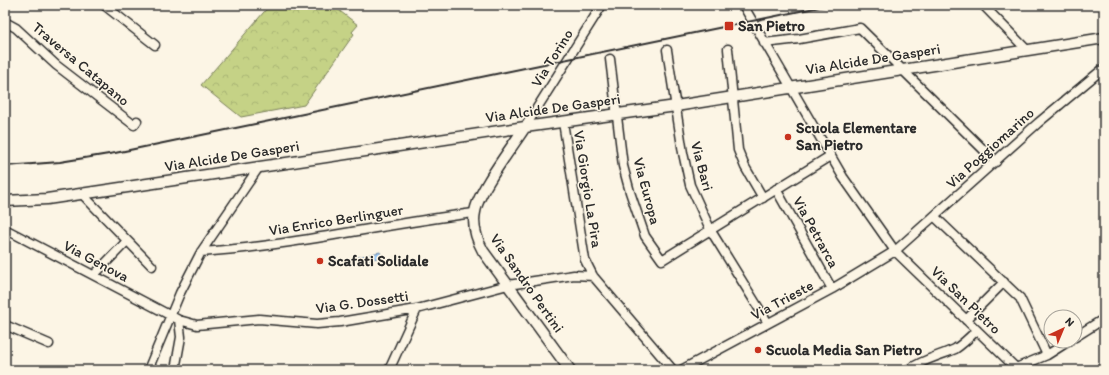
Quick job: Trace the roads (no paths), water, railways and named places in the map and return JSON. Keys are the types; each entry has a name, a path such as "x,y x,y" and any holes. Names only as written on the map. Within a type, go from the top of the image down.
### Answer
{"main road":[{"name":"Via Alcide De Gasperi","path":"5,201 46,199 82,194 525,126 617,115 1027,50 1101,41"},
{"name":"Via Sandro Pertini","path":"525,126 479,199 474,213 475,231 481,247 570,370"}],"street":[{"path":"104,5 155,45"},
{"name":"Via Torino","path":"525,126 602,5"},
{"name":"Via San Pietro","path":"743,5 830,156 895,251 1016,369"},
{"path":"983,5 1027,50"},
{"name":"Traversa Catapano","path":"5,22 16,28 56,65 134,125 138,121"},
{"path":"764,43 799,39 860,28 888,56 904,69 996,162"},
{"path":"728,49 732,97 737,122 738,150 745,167 763,198"},
{"name":"Via Bari","path":"667,50 683,153 690,185 711,231 768,323"},
{"path":"610,59 617,115"},
{"name":"Via Poggiomarino","path":"895,251 1038,123 1104,68"},
{"name":"Via Europa","path":"617,115 623,166 635,209 645,236 662,260 711,231"},
{"name":"Via Giorgio La Pira","path":"563,122 584,260 593,276 673,370"},
{"path":"711,231 830,156"},
{"path":"148,370 180,293 201,252 260,167"},
{"name":"Via Petrarca","path":"776,189 832,289"},
{"path":"82,194 152,266"},
{"name":"Via Enrico Berlinguer","path":"201,252 231,250 474,213"},
{"path":"934,216 1020,298 1047,355"},
{"name":"Via Genova","path":"6,228 171,316"},
{"path":"94,275 127,241"},
{"name":"Via Trieste","path":"681,370 832,289 895,251"},
{"name":"Via Giorgio La Pira","path":"574,275 584,260"},
{"path":"574,275 593,276"},
{"name":"Via G. Dossetti","path":"171,316 197,325 259,319 328,324 417,309 508,285 574,275"},
{"path":"966,320 1004,282"},
{"path":"389,370 417,309"},
{"path":"1083,332 1103,319"},
{"path":"175,370 181,337 179,320"},
{"path":"5,325 50,344"},
{"path":"181,337 197,325"},
{"path":"908,370 922,362 955,348 977,330"},
{"path":"1016,369 1056,349"}],"water":[{"path":"380,252 382,257 359,262 358,257"}],"railway":[{"path":"5,166 60,162 115,153 829,5"}],"place":[{"name":"San Pietro","path":"729,26"},
{"name":"Scuola Elementare San Pietro","path":"788,137"},
{"name":"Scafati Solidale","path":"320,261"},
{"name":"Scuola Media San Pietro","path":"758,350"}]}
